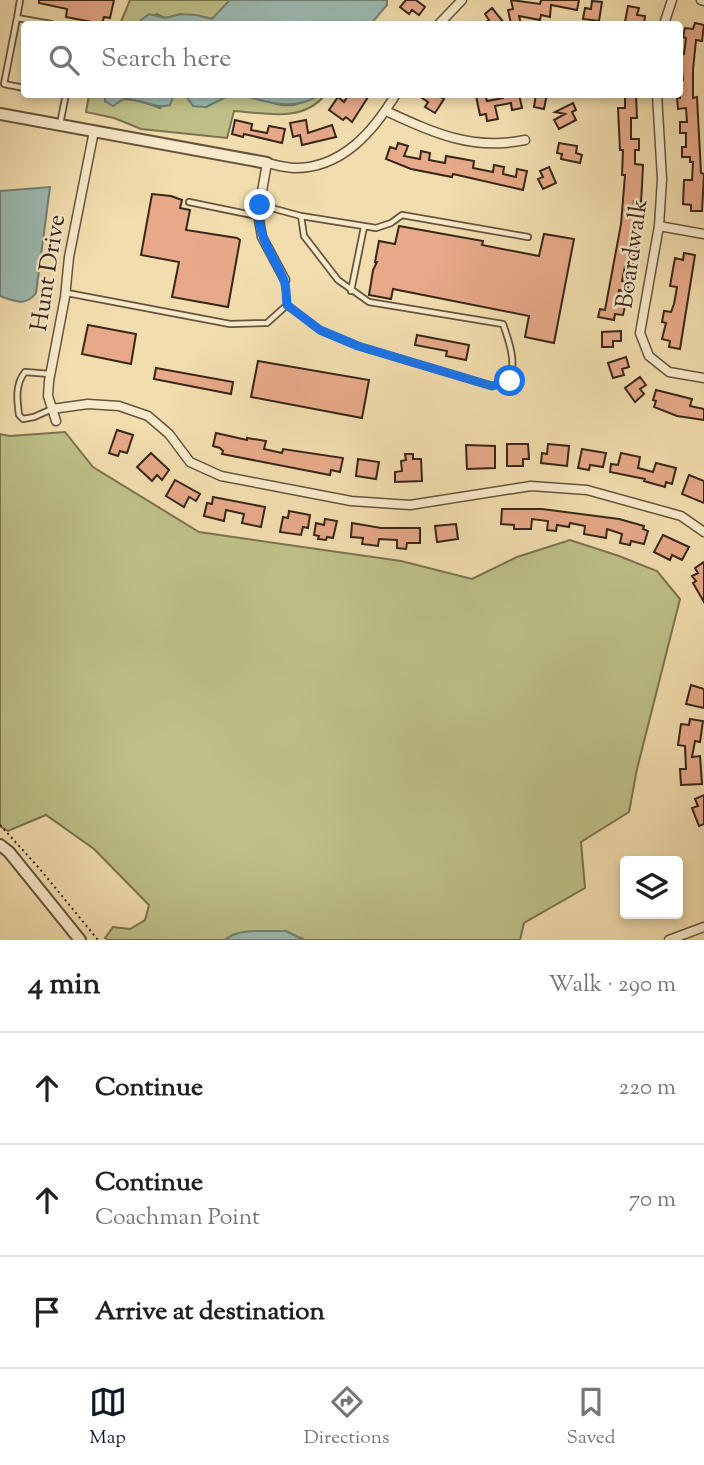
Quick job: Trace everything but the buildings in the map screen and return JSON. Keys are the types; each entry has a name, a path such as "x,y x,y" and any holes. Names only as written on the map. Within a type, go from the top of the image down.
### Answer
{"street":[{"path":"442,21 462,0"},
{"path":"665,21 672,0"},
{"path":"0,114 294,168 322,164 349,152 386,111 394,98"},
{"name":"Boardwalk","path":"657,98 662,179 659,226 640,332 649,356 669,372 704,378"},
{"path":"386,111 438,135 492,144 525,140"},
{"name":"Hunt Drive","path":"56,421 48,396 66,292 69,257 94,131"},
{"path":"268,163 258,216 262,237 285,280"},
{"path":"659,226 704,234"},
{"path":"52,410 88,404 119,406 148,416 169,434 190,462 221,476 351,501 410,505 531,486 587,490 681,516 704,532"},
{"path":"0,845 9,852 80,940"},
{"path":"669,940 704,926"}],"lane":[{"path":"20,0 4,84 21,87"},
{"path":"17,18 34,21"},
{"path":"60,125 65,98"},
{"path":"189,202 258,216"},
{"path":"260,205 300,216 365,227 376,228 391,223 402,215 528,237"},
{"path":"285,280 287,305 320,330 358,346 492,386 510,381 514,368 511,345 503,324 369,302 338,280 304,236 300,216"},
{"path":"351,290 365,227"},
{"path":"66,292 230,324 267,323 287,305"},
{"path":"51,374 25,372 18,387 17,401 19,415 23,419 52,410"}],"path":[{"path":"0,825 98,940"}],"green space":[{"path":"130,0 230,0 212,19 188,15 165,18 157,14 141,21 121,21"},
{"path":"88,98 105,98 105,101 133,100 160,108 170,98 190,98 206,107 222,98 257,98 293,105 312,98 322,98 305,110 294,113 234,111 227,138 141,129 114,118 86,112"},
{"path":"65,432 93,467 199,532 401,561 472,579 517,557 570,540 657,571 680,599 637,769 629,812 581,842 585,888 524,923 520,940 304,940 262,932 241,933 225,940 105,938 113,927 130,929 145,920 149,905 94,849 46,815 8,831 0,826 0,434 10,436"}],"water":[{"path":"230,0 387,0 387,5 374,21 141,21 149,14 165,18 181,14 196,15 212,19"},
{"path":"105,98 125,98 113,106 105,101"},
{"path":"125,98 173,98 170,105 154,105"},
{"path":"187,98 224,98 206,107 193,106"},
{"path":"252,98 313,98 300,103 271,103"},
{"path":"50,187 36,293 24,301 0,296 0,191"},
{"path":"286,931 304,940 225,940 238,933"}],"route":[{"path":"260,205 258,214 262,237 285,280 287,305 320,330 358,346 477,379 492,386 510,381"}]}
